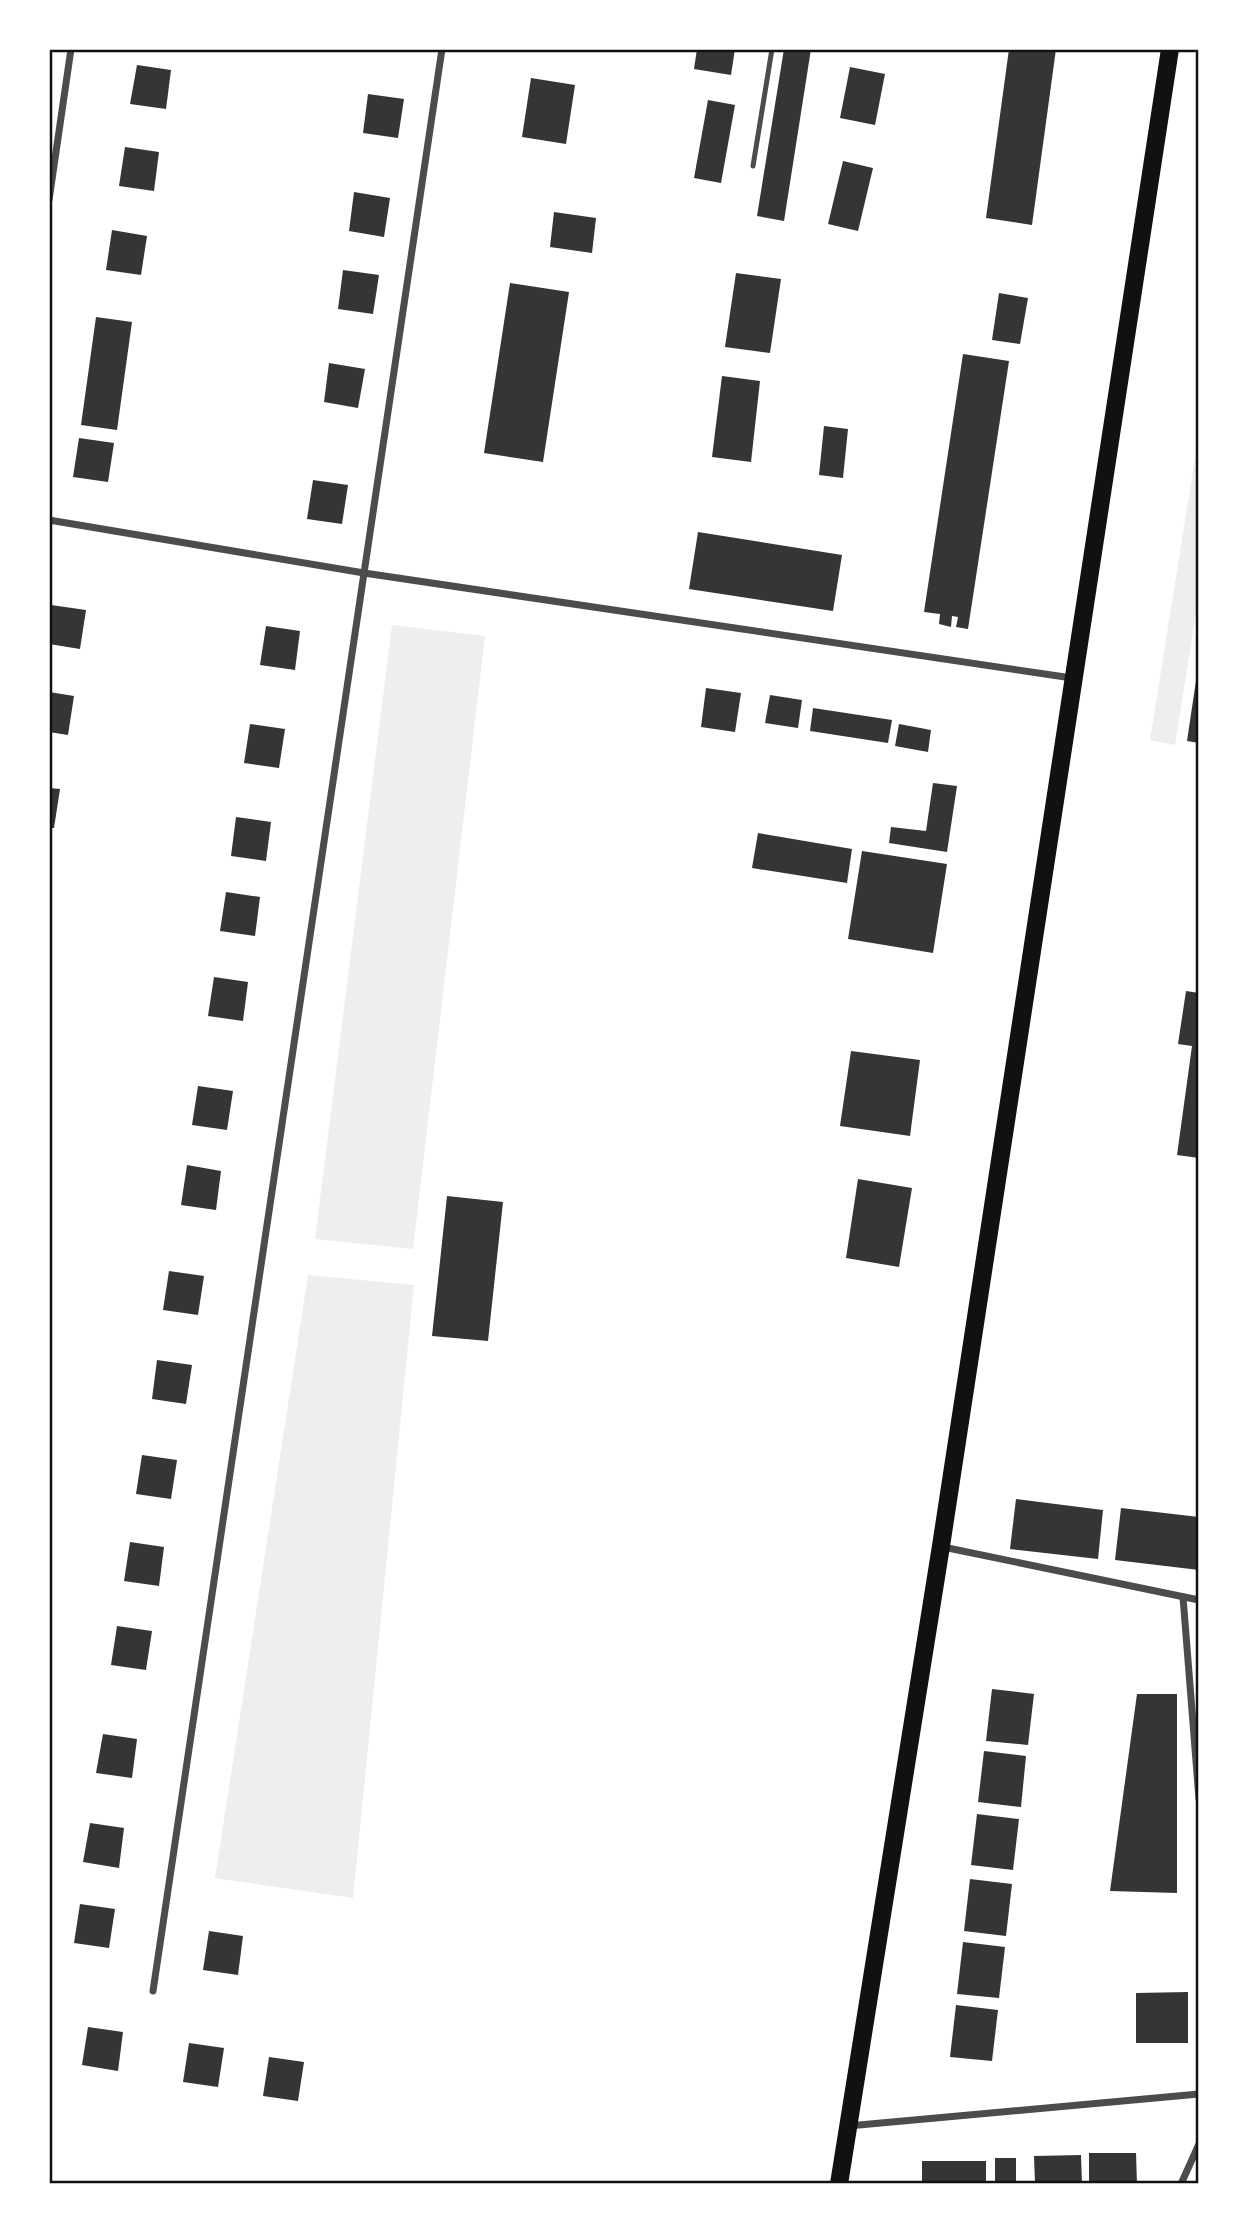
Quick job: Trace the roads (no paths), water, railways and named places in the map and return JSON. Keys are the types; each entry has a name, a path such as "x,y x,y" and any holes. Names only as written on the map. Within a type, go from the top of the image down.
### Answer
{"main road":[{"path":"839,2184 941,1546 1170,49"}],"street":[{"path":"49,200 71,49"},
{"path":"153,1991 442,49"},
{"path":"49,520 364,573 1073,678"},
{"path":"941,1546 1199,1600"},
{"path":"1184,1597 1199,1799"},
{"path":"848,2126 1199,2094"},
{"path":"1181,2184 1199,2144"}],"lane":[{"path":"753,166 772,49"}]}
